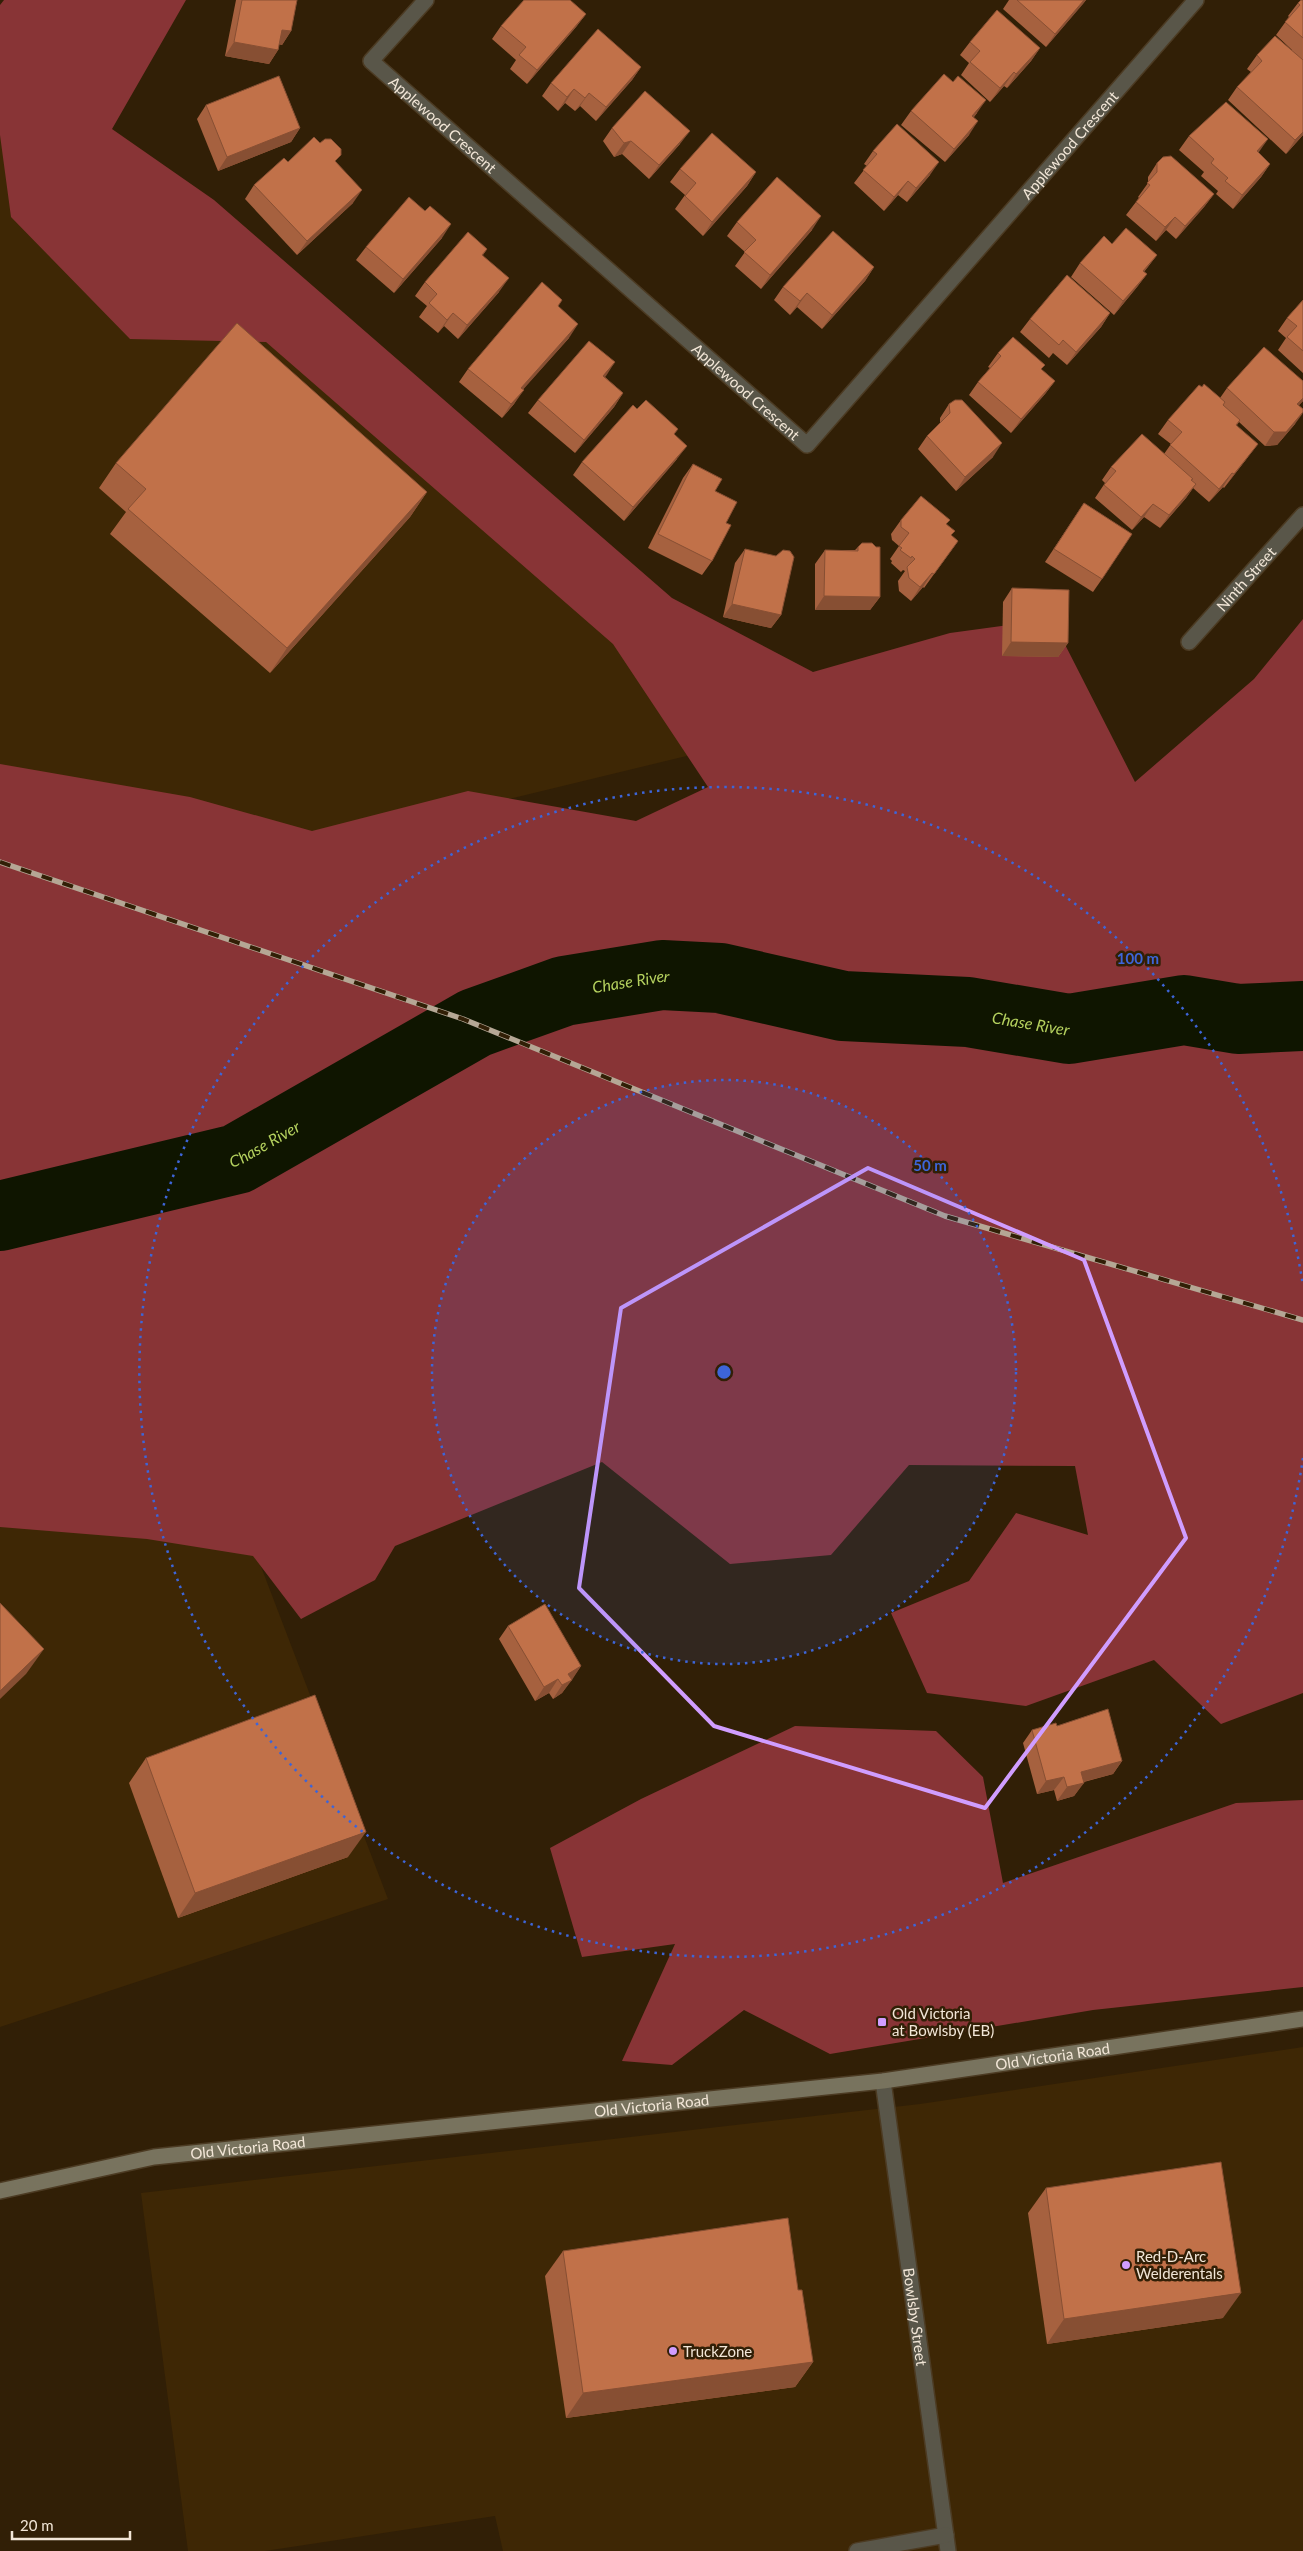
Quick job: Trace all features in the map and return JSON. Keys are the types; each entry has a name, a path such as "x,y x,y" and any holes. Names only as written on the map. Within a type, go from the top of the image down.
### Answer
{"street":[{"name":"Applewood Crescent","path":"426,0 371,61 807,445 1196,0"},
{"name":"Ninth Street","path":"1189,642 1303,515"},
{"name":"Old Victoria Road","path":"0,2191 154,2157 883,2081 1303,2019"},
{"name":"Bowlsby Street","path":"883,2081 948,2551"},
{"path":"857,2551 946,2535"}],"highlighted area":[{"path":"868,1168 1084,1260 1186,1538 985,1808 714,1726 579,1588 621,1308"}],"shaded area":[{"path":"4,0 186,0 112,129 214,200 672,598 813,672 950,633 1052,619 1135,782 1254,679 1303,619 1303,1693 1221,1724 1154,1660 1026,1706 927,1693 891,1613 969,1581 1016,1513 1088,1535 1075,1466 909,1465 831,1555 730,1564 602,1462 395,1546 375,1580 301,1619 253,1556 147,1539 0,1527 0,764 190,797 312,831 468,791 636,821 708,787 613,644 266,342 130,339 11,217 0,135 0,5"},
{"path":"0,39 732,745 339,840 0,779"},
{"path":"221,1462 388,1899 0,2027 0,1472"},
{"path":"795,1726 936,1731 983,1777 1003,1883 1236,1803 1303,1800 1303,1987 1093,2010 830,2054 744,2010 672,2065 622,2061 675,1944 582,1957 550,1848 641,1799"},
{"path":"1303,2047 1303,2551 503,2551 495,2516 265,2551 188,2551 141,2193 920,2104"}],"building":[{"path":"242,0 297,0 291,31 282,30 278,50 234,42"},
{"path":"524,0 570,0 586,14 537,70 519,55 526,47 501,26"},
{"path":"1017,0 1084,0 1055,34"},
{"path":"1303,0 1303,38 1285,22 1300,5 1298,3"},
{"path":"997,10 1040,48 1000,88 970,62 980,51 970,42"},
{"path":"598,29 641,67 606,107 589,93 585,98 574,89 567,97 551,83"},
{"path":"1275,36 1303,60 1303,132 1295,140 1237,87 1262,61 1257,55"},
{"path":"944,74 953,82 958,76 986,100 972,116 978,121 954,149 911,111"},
{"path":"279,76 300,128 227,157 206,105"},
{"path":"645,91 690,131 659,165 631,141 624,143 612,128"},
{"path":"1226,102 1268,139 1257,151 1270,164 1242,195 1225,181 1228,178 1211,163 1214,159 1189,136"},
{"path":"897,124 939,162 916,188 908,181 894,197 863,170 877,154 873,151"},
{"path":"712,133 756,172 712,222 685,196 696,183 680,169"},
{"path":"314,137 320,143 325,139 331,139 341,149 341,155 335,161 362,190 307,241 254,185 284,158 288,162"},
{"path":"1171,156 1214,194 1185,226 1175,217 1165,227 1136,202 1150,185 1147,183 1157,172 1157,163 1163,157"},
{"path":"777,177 821,216 770,275 744,252 756,240 737,222"},
{"path":"409,197 425,211 430,206 451,224 403,279 366,247"},
{"path":"1126,228 1157,255 1143,271 1147,274 1123,301 1080,263 1104,236 1112,244"},
{"path":"833,231 874,267 832,315 807,293 800,301 783,287"},
{"path":"468,232 487,249 482,255 509,278 467,325 453,313 447,320 429,303 437,294 425,282"},
{"path":"1067,275 1110,313 1076,352 1063,340 1059,345 1030,319"},
{"path":"542,282 562,300 558,306 578,324 521,388 524,390 511,404 468,369"},
{"path":"1303,300 1303,351 1287,337 1297,326 1287,318"},
{"path":"237,323 427,492 287,648 128,509 146,489 116,463"},
{"path":"1013,337 1045,365 1041,369 1055,381 1021,419 978,382 1001,356 998,353"},
{"path":"589,341 615,362 603,376 623,393 584,440 538,400"},
{"path":"1264,347 1303,381 1303,398 1297,404 1303,409 1303,412 1286,432 1274,432 1227,388"},
{"path":"1204,384 1225,402 1223,405 1240,420 1236,425 1258,444 1234,474 1232,473 1219,489 1170,445 1182,432 1168,420 1199,385 1202,387"},
{"path":"646,400 678,429 674,434 687,446 633,507 582,462 633,405 637,409"},
{"path":"955,400 962,400 1002,443 965,477 927,436 950,413 949,404"},
{"path":"1142,434 1193,479 1191,480 1196,484 1169,515 1153,504 1141,517 1104,485 1116,471 1111,467"},
{"path":"693,464 722,479 715,491 737,502 726,523 731,525 712,561 658,534"},
{"path":"921,496 950,520 946,524 955,531 951,535 958,541 934,574 932,573 920,587 909,578 907,567 915,559 900,550 902,548 899,546 909,533 901,527 901,520"},
{"path":"1084,503 1132,534 1102,579 1054,549"},
{"path":"862,543 872,543 876,547 880,547 880,597 824,596 825,550 858,551 858,547"},
{"path":"745,549 776,556 783,550 790,551 794,557 781,615 732,604"},
{"path":"1012,588 1069,590 1068,643 1011,642"},
{"path":"0,1603 44,1649 0,1691"},
{"path":"545,1604 581,1666 568,1674 572,1680 562,1685 558,1679 544,1687 508,1626"},
{"path":"315,1695 366,1832 195,1893 146,1758"},
{"path":"1108,1709 1122,1761 1081,1772 1084,1783 1067,1787 1064,1777 1046,1781 1032,1730 1056,1723 1057,1726"},
{"name":"Red-D-Arc Welderentals","path":"1221,2162 1241,2293 1064,2319 1046,2188"},
{"name":"TruckZone","path":"788,2218 798,2290 802,2290 813,2362 583,2393 563,2251"}],"waterway":[{"name":"Chase River","path":"0,1216 237,1159 475,1023 564,991 662,975 720,978 843,1006 968,1012 1069,1029 1184,1010 1238,1019 1303,1016"}],"railway":[{"path":"0,862 463,1019 945,1216 1303,1320"}],"place":[{"name":"Old Victoria at Bowlsby (EB)","path":"882,2022"},
{"name":"Red-D-Arc Welderentals","path":"1126,2265"},
{"name":"TruckZone","path":"673,2351"}]}
